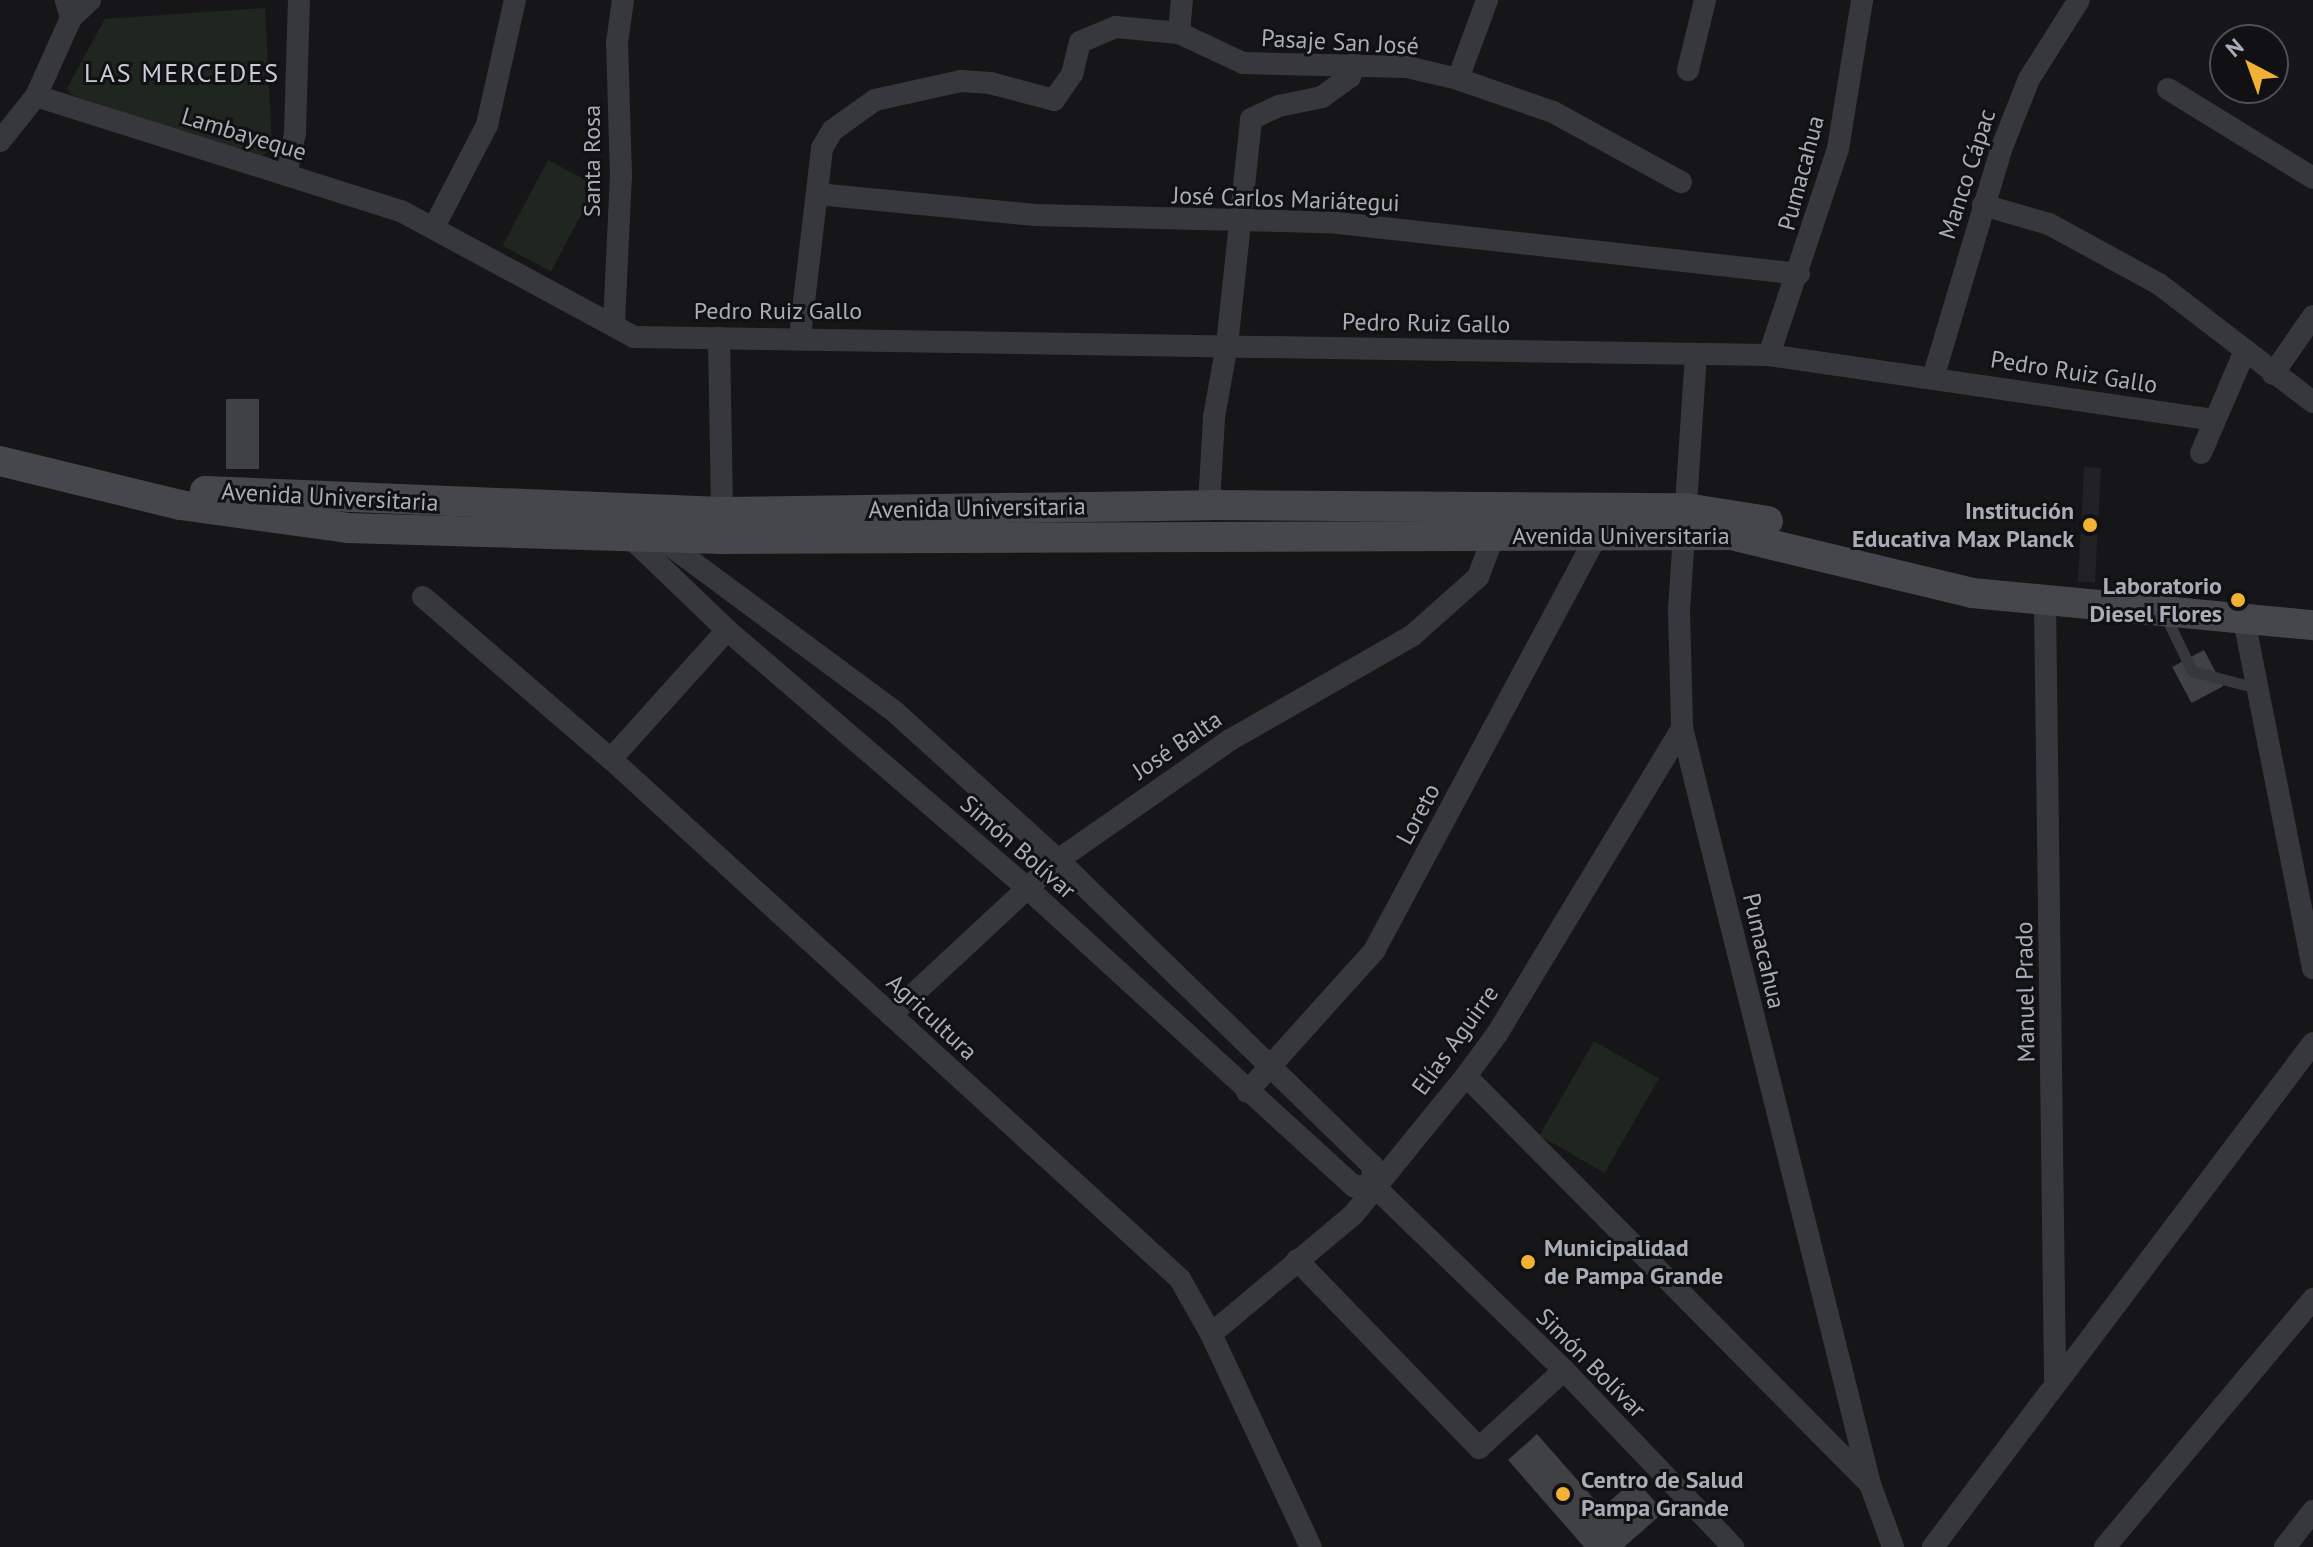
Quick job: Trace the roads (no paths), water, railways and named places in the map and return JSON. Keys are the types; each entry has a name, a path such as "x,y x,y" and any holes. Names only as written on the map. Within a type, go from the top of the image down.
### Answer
{"main road":[{"path":"11,464 80,480"},
{"name":"Avenida Universitaria","path":"80,480 352,499 722,512 1209,505 1686,520 1897,576 2045,602 2313,625"},
{"name":"Avenida Universitaria","path":"80,480 180,505 347,528 660,538 1598,534 1686,520"}],"street":[{"path":"0,141 36,96 68,9 90,0"},
{"path":"286,175 295,133 299,0"},
{"path":"435,225 487,125 515,0"},
{"name":"Santa Rosa","path":"614,323 623,0"},
{"path":"1179,33 1182,0"},
{"path":"1458,79 1487,0"},
{"path":"1688,70 1705,0"},
{"name":"Pumacahua","path":"1769,355 1799,274 1838,149 1862,0"},
{"name":"Manco Cápac","path":"1933,378 1983,205 2029,79 2079,0"},
{"name":"Pasaje San José","path":"817,194 822,148 833,130 852,113 914,88 961,81 990,83 1054,100 1072,74 1080,42 1116,27 1179,33 1243,63 1354,64 1458,79 1553,112 1681,182"},
{"path":"1209,505 1214,417 1227,345 1251,119 1279,106 1322,97 1350,77 1354,64"},
{"path":"2168,89 2313,178"},
{"name":"Lambayeque","path":"36,96 435,225 634,337"},
{"path":"800,336 817,194"},
{"name":"José Carlos Mariátegui","path":"817,194 959,210 1242,224 1329,222 1799,274"},
{"path":"1983,205 2049,224 2159,284 2244,353 2313,402"},
{"path":"2273,374 2313,316"},
{"name":"Pedro Ruiz Gallo","path":"634,337 800,336 1769,355 2213,420"},
{"path":"719,338 722,512"},
{"path":"2201,453 2244,353"},
{"name":"Pumacahua","path":"1696,354 1679,626 1682,728 1870,1484 1893,1547"},
{"name":"Loreto","path":"1247,1092 1374,951 1598,534"},
{"name":"José Balta","path":"891,1015 1058,860 1230,740 1413,635 1478,577 1494,535"},
{"name":"Simón Bolívar","path":"630,537 727,630 1026,887 1247,1092 1354,1186 1374,1186"},
{"name":"Simón Bolívar","path":"660,538 895,712 1058,860 1372,1165 1374,1186 1564,1370 1733,1547"},
{"name":"Agricultura","path":"423,597 611,759 1180,1279 1211,1334 1311,1547"},
{"name":"Manuel Prado","path":"2045,602 2055,1380"},
{"path":"2244,620 2313,968"},
{"path":"611,759 727,630"},
{"name":"Elías Aguirre","path":"1211,1334 1297,1260 1315,1252 1353,1215 1466,1076 1497,1034 1682,728"},
{"path":"1933,1547 2055,1380 2313,1043"},
{"path":"1466,1076 1870,1484"},
{"path":"1297,1260 1479,1448 1564,1370"},
{"path":"2105,1547 2313,1299"},
{"path":"2285,1547 2313,1511"}],"lane":[{"path":"2164,613 2192,671 2257,688"}],"place":[{"name":"Institución Educativa Max Planck","path":"2090,525"},
{"name":"Laboratorio Diesel Flores","path":"2238,600"},
{"name":"Municipalidad de Pampa Grande","path":"1528,1262"},
{"name":"Centro de Salud Pampa Grande","path":"1563,1494"}],"district":[{"name":"LAS MERCEDES","path":"182,73"}]}
